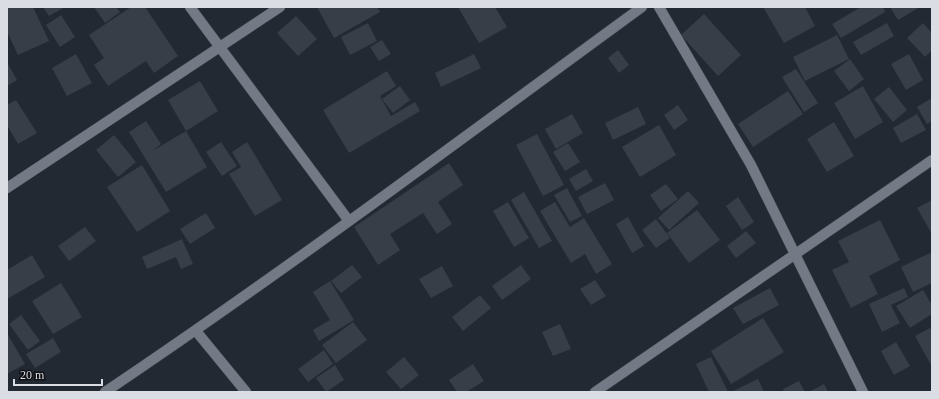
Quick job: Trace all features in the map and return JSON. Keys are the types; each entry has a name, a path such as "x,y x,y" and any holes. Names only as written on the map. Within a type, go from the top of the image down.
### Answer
{"street":[{"path":"190,7 349,221"},
{"path":"7,188 280,7"},
{"path":"105,392 196,331 642,7"},
{"path":"659,7 751,165 863,392"},
{"path":"595,392 932,160"},
{"path":"196,331 246,392"}],"building":[{"path":"7,7 33,7 49,41 18,55 7,32"},
{"path":"43,7 65,7 49,16"},
{"path":"94,7 116,7 120,12 105,23"},
{"path":"131,7 145,7 178,56 154,73 146,61 108,86 94,65 104,58 89,35"},
{"path":"317,7 377,7 380,12 334,38"},
{"path":"458,7 495,7 507,27 479,43"},
{"path":"763,7 805,7 815,26 784,43"},
{"path":"861,7 883,7 885,12 841,38 832,24"},
{"path":"890,7 920,7 898,20"},
{"path":"704,14 741,55 718,76 681,35"},
{"path":"61,15 75,37 60,47 46,25"},
{"path":"296,16 317,39 298,56 277,33"},
{"path":"368,23 377,41 350,55 341,37"},
{"path":"887,23 894,36 861,55 853,42"},
{"path":"923,23 932,33 932,50 925,57 907,38"},
{"path":"837,35 849,59 805,81 793,57"},
{"path":"382,40 391,54 379,61 370,47"},
{"path":"618,50 629,65 619,73 608,58"},
{"path":"76,54 92,83 67,96 52,68"},
{"path":"474,54 481,68 441,87 435,73"},
{"path":"909,54 923,80 906,90 891,64"},
{"path":"850,59 864,79 849,91 834,71"},
{"path":"7,62 17,80 7,86"},
{"path":"796,69 818,103 804,112 782,77"},
{"path":"387,71 396,86 380,96 391,116 415,102 420,111 349,153 323,110"},
{"path":"200,81 218,111 186,131 168,100"},
{"path":"400,86 410,100 393,113 382,99"},
{"path":"863,86 883,122 855,139 834,103"},
{"path":"889,87 907,110 893,122 874,99"},
{"path":"788,91 803,114 753,147 738,124"},
{"path":"932,98 932,121 927,124 917,107"},
{"path":"16,100 37,133 18,144 7,125 7,105"},
{"path":"678,105 688,120 674,130 664,115"},
{"path":"638,107 646,124 613,140 605,123"},
{"path":"572,114 583,133 556,149 545,129"},
{"path":"917,114 926,130 901,143 893,128"},
{"path":"146,121 161,144 152,151 186,131 207,167 166,192 129,132"},
{"path":"834,122 854,156 827,172 807,139"},
{"path":"659,125 676,155 640,177 622,147"},
{"path":"537,134 564,185 543,196 516,145"},
{"path":"114,135 136,162 118,177 96,150"},
{"path":"221,142 237,166 222,176 206,152"},
{"path":"247,142 282,200 255,216 229,174 241,167 232,152"},
{"path":"568,143 580,162 565,171 553,152"},
{"path":"449,163 463,185 438,202 452,224 437,234 423,213 390,234 400,250 378,265 354,227"},
{"path":"142,165 170,211 137,232 107,187"},
{"path":"586,169 593,181 576,191 569,179"},
{"path":"605,183 614,200 587,214 578,197"},
{"path":"666,184 678,199 661,211 650,195"},
{"path":"567,188 582,216 570,222 554,195"},
{"path":"688,191 699,203 669,230 658,218"},
{"path":"524,192 552,241 539,248 511,200"},
{"path":"738,197 754,222 742,230 726,206"},
{"path":"932,200 932,234 917,208"},
{"path":"508,202 529,238 514,247 493,211"},
{"path":"555,202 570,227 584,218 612,264 596,274 585,254 571,263 540,211"},
{"path":"697,210 720,240 689,263 667,233"},
{"path":"206,213 215,228 190,244 180,229"},
{"path":"628,217 644,246 632,253 616,224"},
{"path":"656,219 670,238 656,248 642,230"},
{"path":"880,220 900,260 869,276 878,294 851,308 832,270 849,262 838,241"},
{"path":"85,227 96,241 69,261 58,246"},
{"path":"746,231 756,243 736,258 727,246"},
{"path":"182,239 193,264 181,269 176,257 147,269 142,257"},
{"path":"930,253 932,256 932,283 913,292 901,267"},
{"path":"32,255 45,277 7,299 7,270"},
{"path":"352,265 362,277 341,293 331,281"},
{"path":"521,265 531,279 502,300 492,286"},
{"path":"442,266 453,286 431,298 419,279"},
{"path":"595,280 606,296 591,305 580,289"},
{"path":"330,281 354,320 319,341 313,330 330,320 313,292"},
{"path":"61,283 82,317 53,334 32,301"},
{"path":"770,288 779,305 743,324 733,308"},
{"path":"904,288 908,297 891,305 900,323 882,332 869,304"},
{"path":"923,290 932,305 932,314 910,328 896,306"},
{"path":"480,295 491,308 463,331 452,317"},
{"path":"21,315 40,341 28,350 9,324"},
{"path":"763,318 784,352 731,384 711,351"},
{"path":"353,322 367,340 336,363 322,345"},
{"path":"560,324 571,349 553,356 542,332"},
{"path":"930,328 932,332 932,367 915,336"},
{"path":"7,333 25,364 7,374"},
{"path":"53,338 61,352 35,368 26,354"},
{"path":"896,342 910,366 894,375 881,351"},
{"path":"324,350 333,364 308,382 298,369"},
{"path":"404,357 419,375 401,389 386,372"},
{"path":"711,357 728,392 709,392 696,364"},
{"path":"473,364 484,381 466,392 457,392 449,380"},
{"path":"335,365 344,380 326,392 316,378"},
{"path":"758,379 764,392 731,392"},
{"path":"799,381 805,392 784,392 783,389"},
{"path":"824,384 828,392 809,392"}]}
